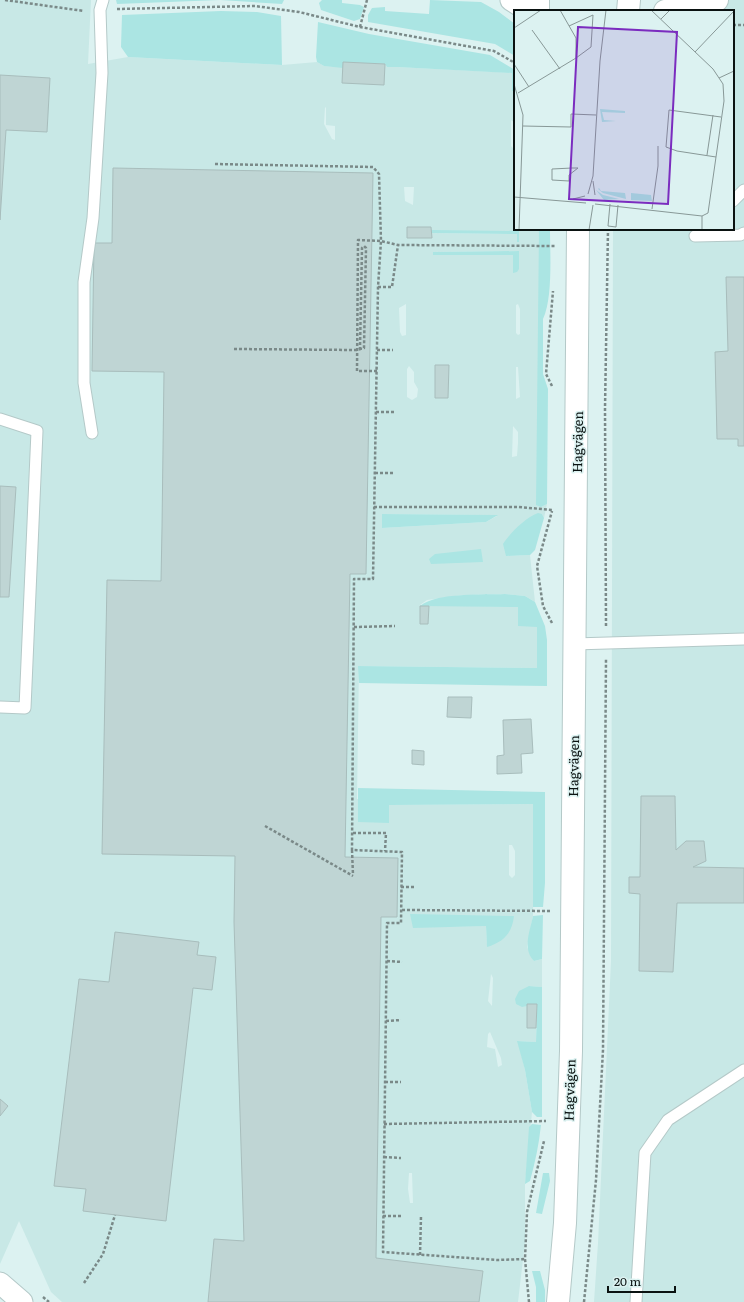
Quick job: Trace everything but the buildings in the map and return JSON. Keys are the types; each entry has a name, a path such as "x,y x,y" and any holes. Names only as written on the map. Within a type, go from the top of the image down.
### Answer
{"street":[{"path":"511,0 526,10"},
{"path":"628,10 629,0"},
{"path":"670,10 717,0"},
{"name":"Hagvägen","path":"558,1302 565,1224 571,1051 578,230"},
{"path":"0,1283 22,1302"}],"lane":[{"path":"92,434 84,383 84,282 93,218 102,73 102,5"},
{"path":"734,200 744,190"},
{"path":"702,230 695,236 740,235 744,233"},
{"path":"0,419 36,431 25,708 0,707"},
{"path":"574,644 744,638"},
{"path":"636,1302 645,1153 668,1120 744,1070"}],"path":[{"path":"5,0 82,11 102,5 255,6 299,12 360,27 494,51 514,62"},
{"path":"360,27 367,0"},
{"path":"215,164 373,167 379,174 381,240 378,287 373,579 354,579 353,876 265,826"},
{"path":"584,1302 596,1180 603,1050 606,643 604,409 608,230"},
{"path":"377,371 357,370 358,240 381,240 398,245 555,246"},
{"path":"555,240 555,254"},
{"path":"378,287 392,287 398,245"},
{"path":"234,349 362,350 360,348 362,248 364,246 358,246"},
{"path":"553,390 552,383 546,374 554,284"},
{"path":"377,350 393,350"},
{"path":"376,412 396,412"},
{"path":"374,473 395,473"},
{"path":"553,503 537,566 543,606 553,627"},
{"path":"374,507 519,507 552,510"},
{"path":"354,627 395,626"},
{"path":"352,833 386,833 385,851"},
{"path":"352,850 402,852 401,922 387,923 383,1252 497,1260 524,1259"},
{"path":"401,887 416,887"},
{"path":"551,904 551,919"},
{"path":"401,910 551,911"},
{"path":"386,961 402,962"},
{"path":"386,1021 401,1020"},
{"path":"385,1082 401,1082"},
{"path":"384,1124 549,1121 550,1116"},
{"path":"529,1302 524,1259 527,1212 545,1136"},
{"path":"384,1158 401,1158"},
{"path":"84,1282 103,1254 115,1215"},
{"path":"383,1216 402,1216"},
{"path":"420,1254 421,1216"}],"shaded area":[{"path":"0,0 91,0 88,64 128,57 282,65 317,62 324,66 343,67 343,62 385,64 387,67 513,73 512,91 514,92 514,122 511,120 511,146 514,149 514,230 539,230 541,507 547,504 544,518 542,514 507,556 530,555 535,602 525,596 505,594 462,595 427,600 420,605 518,607 537,627 537,668 359,666 357,799 389,805 534,804 533,916 527,947 534,961 542,959 542,987 529,986 527,1028 536,1028 536,1042 518,1041 525,1070 532,1112 525,1184 525,1242 518,1302 62,1302 51,1292 19,1221 0,1264","holes":["325,107 326,125 335,126 335,140 332,139 324,124","404,187 414,187 413,205 405,201","519,231 519,242 517,242 517,234 432,233","519,251 513,272 513,255 433,255 433,252","406,304 406,335 402,336 400,332 399,308","518,304 520,309 520,334 518,335 516,333 516,305","409,366 414,372 414,382 418,389 417,397 412,400 407,397 407,369","516,367 518,367 520,397 516,399","513,426 518,432 517,456 512,457","382,514 497,516 486,522 382,528","509,845 512,845 515,851 515,875 512,878 509,875","514,916 487,945 486,926 413,927","491,974 493,978 492,1006 488,1001","490,1032 501,1058 502,1065 498,1067 495,1049 487,1047 488,1034","409,1173 412,1173 413,1203 410,1203 408,1189"]},
{"path":"116,0 220,0 117,4"},
{"path":"220,0 284,0 282,4"},
{"path":"322,0 342,0 342,3 360,5 364,7 360,19 354,21 321,10 319,3"},
{"path":"430,0 481,2 499,12 514,23 514,55 495,44 368,22 368,15 372,8 385,7 385,11 429,14"},
{"path":"680,0 744,0 744,1302 594,1302 611,961 613,230 734,230 734,10 678,10"},
{"path":"221,11 257,12 281,16 282,65 128,57 121,47 122,15"},
{"path":"318,22 369,34 490,55 514,69 514,92 512,91 512,73 387,67 385,64 343,62 343,68 324,66 317,62"},
{"path":"432,230 519,231 519,242 517,242 517,234 432,233"},
{"path":"539,230 550,230 550,288 543,319 543,374 548,389 547,504 541,507 536,505"},
{"path":"519,251 519,269 517,272 513,273 513,255 433,255 433,252"},
{"path":"538,513 542,514 544,518 535,550 530,555 506,556 503,544 523,522"},
{"path":"382,514 498,515 486,522 382,528"},
{"path":"481,549 483,562 431,564 429,559 435,554"},
{"path":"505,594 525,596 535,602 545,626 547,640 547,686 359,683 358,666 537,668 537,627 518,626 518,607 420,606 438,598 449,596"},
{"path":"358,788 545,792 545,883 543,907 533,907 533,804 389,805 389,823 358,822"},
{"path":"410,914 514,916 509,932 506,936 493,945 487,947 486,926 413,928"},
{"path":"543,915 542,959 534,961 528,951 529,934 533,916"},
{"path":"529,986 542,987 542,1117 537,1117 532,1112 525,1070 517,1041 536,1042 537,1005 528,1004 527,1006 522,1007 516,1004 515,999 519,991"},
{"path":"532,1124 541,1125 537,1153 530,1181 525,1184 529,1127"},
{"path":"543,1173 549,1173 550,1181 542,1214 536,1213"},
{"path":"532,1271 540,1271 545,1290 545,1302 536,1302 536,1287"}]}
